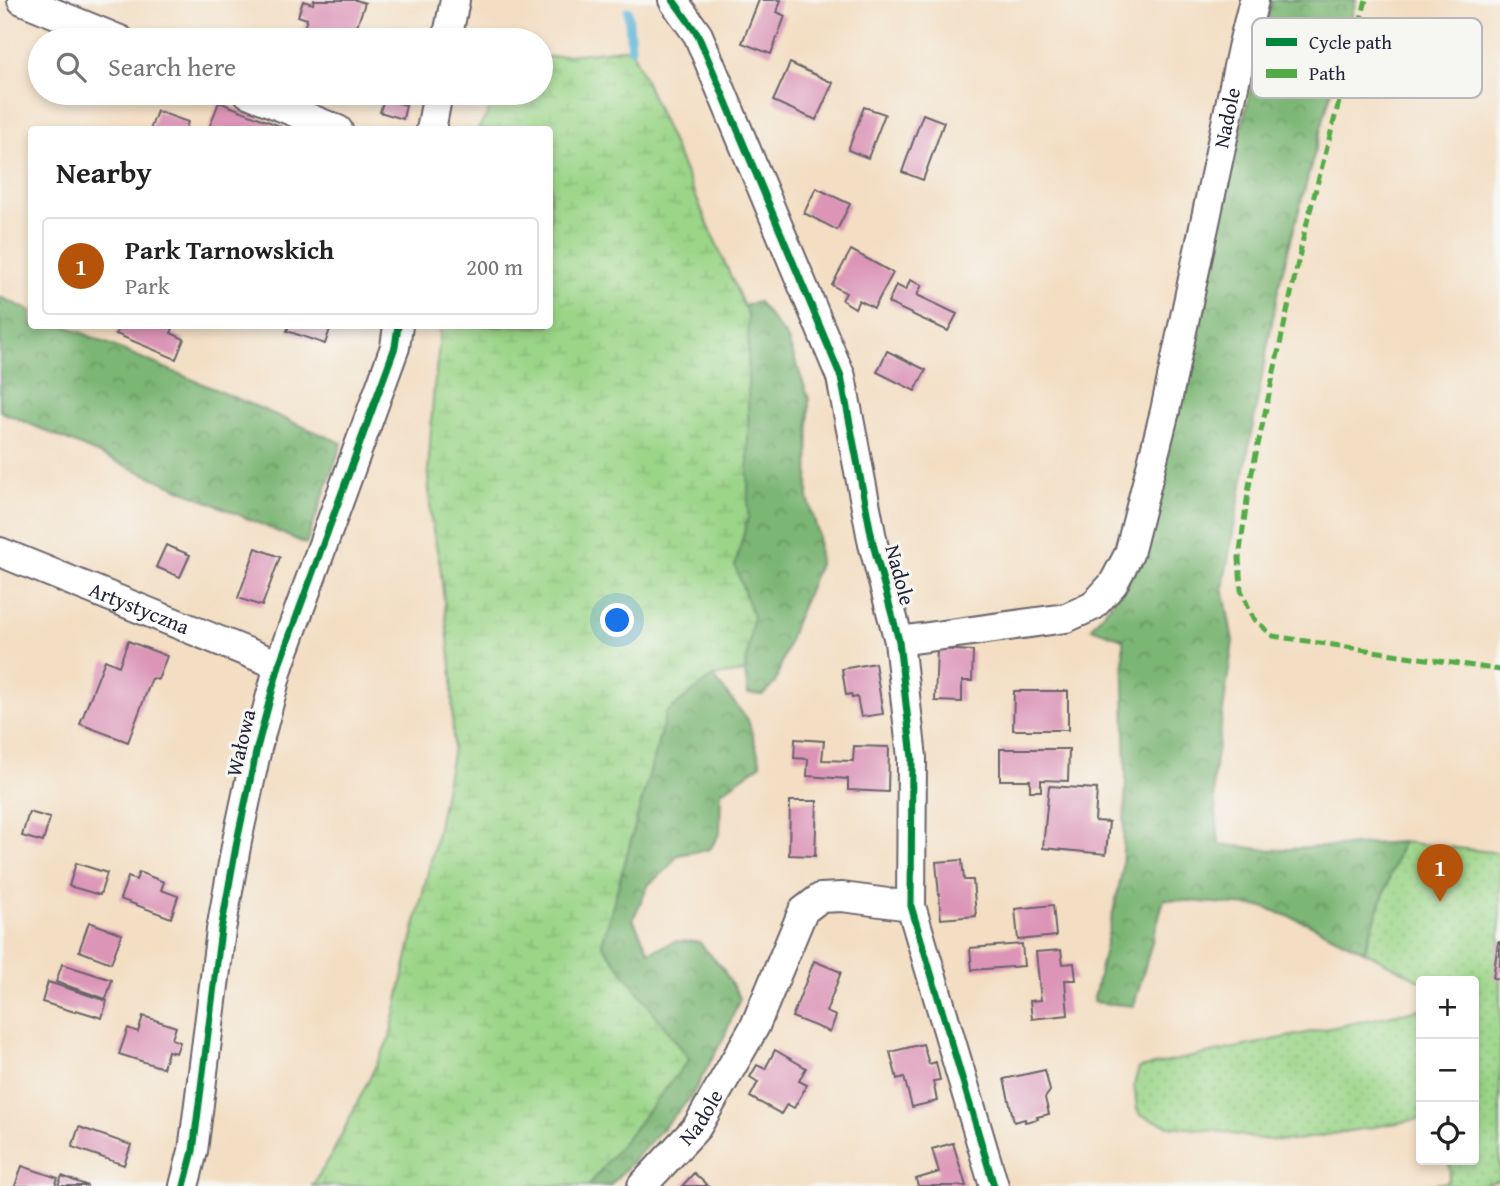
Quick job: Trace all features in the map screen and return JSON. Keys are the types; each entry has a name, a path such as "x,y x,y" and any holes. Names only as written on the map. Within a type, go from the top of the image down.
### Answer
{"street":[{"path":"22,0 91,28"},
{"path":"449,28 455,0"},
{"name":"Nadole","path":"673,0 698,35 841,377 873,544 899,641 912,758 911,906 994,1186"},
{"name":"Nadole","path":"899,641 1066,618 1093,606 1113,584 1129,554 1165,411 1254,0"},
{"path":"277,105 328,126"},
{"path":"432,126 436,105"},
{"name":"Wałowa","path":"184,1186 193,1151 221,930 257,748 279,665 395,347 398,329"},
{"name":"Artystyczna","path":"0,552 279,665"},
{"name":"Nadole","path":"642,1186 697,1127 755,1026 803,911 820,898 842,897 911,906"}],"green space":[{"path":"1272,0 1356,0 1351,18 1268,18"},
{"path":"631,48 748,316 748,517 735,566 753,617 745,672 713,676 666,713 602,944 689,1059 588,1186 312,1186 331,1156 390,1037 434,847 453,749 452,676 440,565 431,520 428,473 441,329 553,329 553,126 480,126 493,105 553,105 553,57"},
{"path":"1252,83 1252,98 1329,98 1279,284 1223,587 1233,641 1213,780 1219,844 1272,850 1402,842 1364,951 1307,923 1263,907 1164,899 1134,1006 1093,1002 1122,872 1126,779 1123,639 1091,628 1127,584"},
{"path":"0,297 28,310 28,329 73,329 342,443 306,544 0,411"},
{"path":"758,302 787,338 809,399 808,498 818,533 819,564 775,683 763,695 748,694 745,672 753,617 735,566 748,517 748,316 744,306"},
{"path":"713,676 748,720 761,764 721,792 720,833 710,849 678,855 666,870 649,884 633,919 649,952 675,941 699,942 723,969 740,998 725,1035 691,1097 610,1186 588,1186 689,1059 602,944 666,713"},
{"path":"1402,842 1500,853 1500,1180 1477,1186 1422,1186 1448,1182 1449,1165 1479,1165 1479,976 1416,976 1416,978 1364,951"},
{"path":"1416,1010 1416,1120 1291,1141 1169,1126 1140,1115 1134,1084 1139,1068"}],"building":[{"path":"314,0 356,0 365,3 356,28 304,28 307,19 298,16 303,1 313,4"},
{"path":"759,0 781,0 777,12 785,16 771,54 742,43"},
{"path":"790,63 833,83 816,120 773,101"},
{"path":"218,105 227,105 280,126 210,126"},
{"path":"382,105 406,105 403,119 380,112"},
{"path":"864,107 885,114 868,158 848,150"},
{"path":"157,111 188,122 186,126 151,126"},
{"path":"923,114 944,122 923,180 902,172"},
{"path":"816,188 850,204 837,230 804,213"},
{"path":"851,250 893,273 874,308 859,300 855,308 842,300 846,293 832,285"},
{"path":"910,280 922,285 917,295 957,314 948,331 888,303 896,285 906,290"},
{"path":"118,329 173,329 171,333 184,339 176,359 116,334"},
{"path":"288,329 330,329 325,344 287,331"},
{"path":"887,351 926,370 915,391 877,372"},
{"path":"166,545 190,555 180,577 156,567"},
{"path":"256,548 280,557 262,606 238,598"},
{"path":"128,641 167,656 158,680 152,678 128,742 80,724 105,660 119,666"},
{"path":"937,649 973,651 972,681 962,681 962,702 935,701"},
{"path":"875,663 883,714 861,717 857,697 846,695 842,669"},
{"path":"1014,691 1068,691 1068,730 1013,730"},
{"path":"795,739 824,741 822,760 853,761 854,746 889,747 888,792 848,790 848,779 807,776 808,759 794,758"},
{"path":"1000,749 1069,749 1068,781 1041,780 1041,791 1030,791 1030,780 1000,780"},
{"path":"1049,786 1097,789 1095,821 1109,822 1106,854 1043,848"},
{"path":"790,801 817,801 815,856 789,855"},
{"path":"29,812 50,818 43,842 22,836"},
{"path":"962,860 964,880 973,880 976,916 941,919 936,862"},
{"path":"76,863 107,873 100,895 69,886"},
{"path":"139,872 164,882 161,890 178,896 171,918 120,899 128,877 136,880"},
{"path":"1053,905 1056,936 1018,940 1015,909"},
{"path":"89,922 122,934 111,963 79,951"},
{"path":"1500,942 1500,979 1493,978"},
{"path":"1022,944 1024,966 972,970 970,948"},
{"path":"1061,950 1063,964 1074,963 1076,980 1065,980 1068,1015 1032,1019 1030,1001 1041,1000 1036,952"},
{"path":"814,961 841,972 826,1012 836,1016 830,1032 792,1017"},
{"path":"62,964 112,980 106,999 56,982"},
{"path":"48,982 107,1001 102,1018 42,1002"},
{"path":"143,1016 176,1027 172,1039 180,1042 176,1053 168,1051 163,1068 119,1054 128,1028 138,1032"},
{"path":"923,1044 929,1064 936,1062 940,1080 933,1081 937,1101 912,1107 904,1077 897,1079 890,1052"},
{"path":"775,1050 806,1068 799,1081 807,1085 794,1108 787,1104 781,1114 750,1097 758,1082 750,1077 757,1065 765,1069"},
{"path":"1045,1070 1050,1091 1045,1098 1049,1114 1025,1122 1025,1119 1014,1122 1004,1079"},
{"path":"79,1127 131,1145 124,1165 72,1147"},
{"path":"953,1143 966,1186 918,1186 916,1179 939,1172 932,1149"},
{"path":"22,1166 58,1178 55,1186 15,1186"},
{"path":"694,1173 708,1186 682,1186"},
{"path":"62,1176 88,1186 58,1186"}],"waterway":[{"path":"628,11 631,48"}],"marked path":[{"path":"1361,18 1366,0"},
{"path":"1340,98 1305,230 1249,486 1239,558 1241,590 1253,618 1273,636 1500,670"}],"cycle path":[{"path":"673,0 698,35 841,377 873,544 899,641 912,758 911,906 994,1186"},
{"path":"184,1186 193,1151 221,930 257,748 279,665 395,347 398,329"}],"place":[{"name":"Park Tarnowskich","path":"1440,902"}]}
